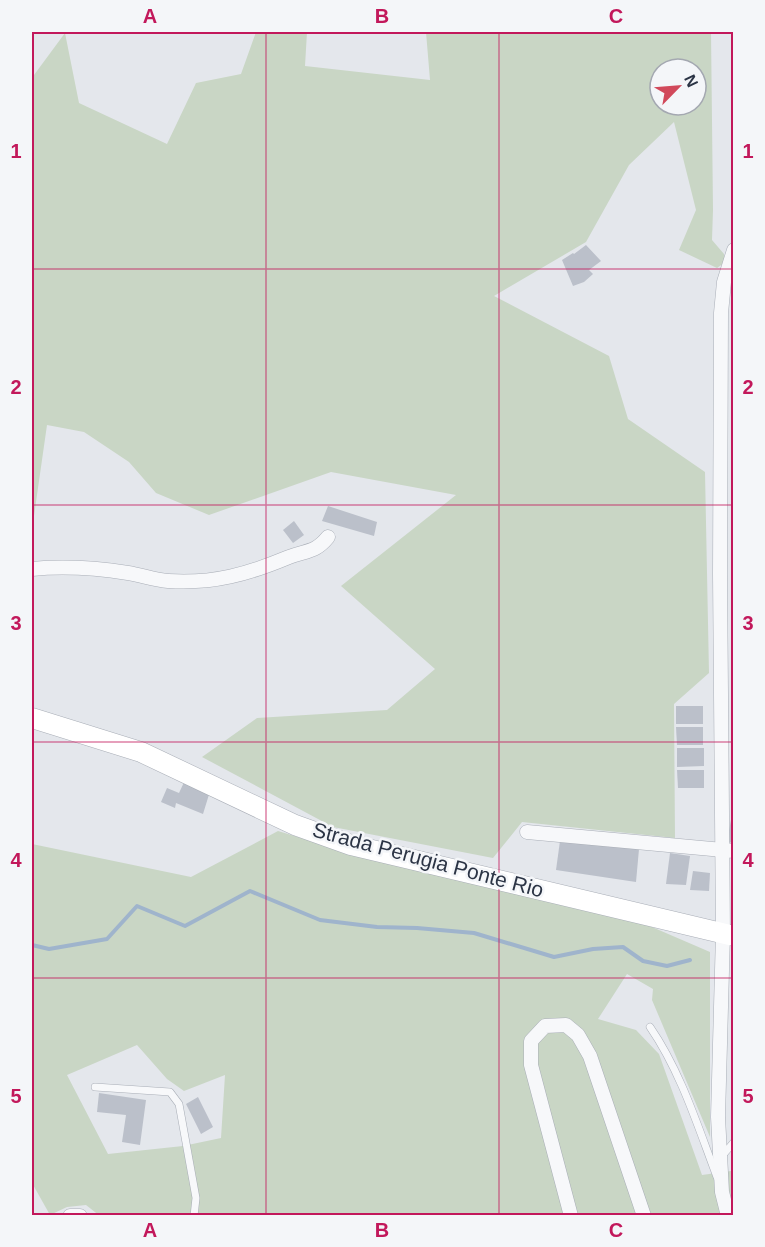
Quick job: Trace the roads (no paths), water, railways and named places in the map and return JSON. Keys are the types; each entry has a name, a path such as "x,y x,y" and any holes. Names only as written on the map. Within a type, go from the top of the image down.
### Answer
{"main road":[{"name":"Strada Perugia Ponte Rio","path":"32,718 141,752 295,825 351,845 728,935"}],"street":[{"path":"728,1215 722,1192 718,1118 728,935 721,313 724,282 734,250"},
{"path":"32,569 100,569 167,581 225,579 260,570 292,556 319,548 328,537"},
{"path":"527,831 727,851"},
{"path":"571,1215 531,1065 531,1041 544,1026 566,1025 578,1035 590,1056 644,1215"},
{"path":"70,1215 80,1215"}],"lane":[{"path":"650,1027 665,1048 692,1110 722,1192"},
{"path":"94,1087 170,1092 179,1104 196,1198 195,1215"},
{"path":"720,1158 734,1142"}],"waterway":[{"path":"32,945 49,949 107,939 137,906 185,926 250,891 320,920 377,927 474,933 554,957 593,949 623,947 643,961 667,966 690,960"}]}
